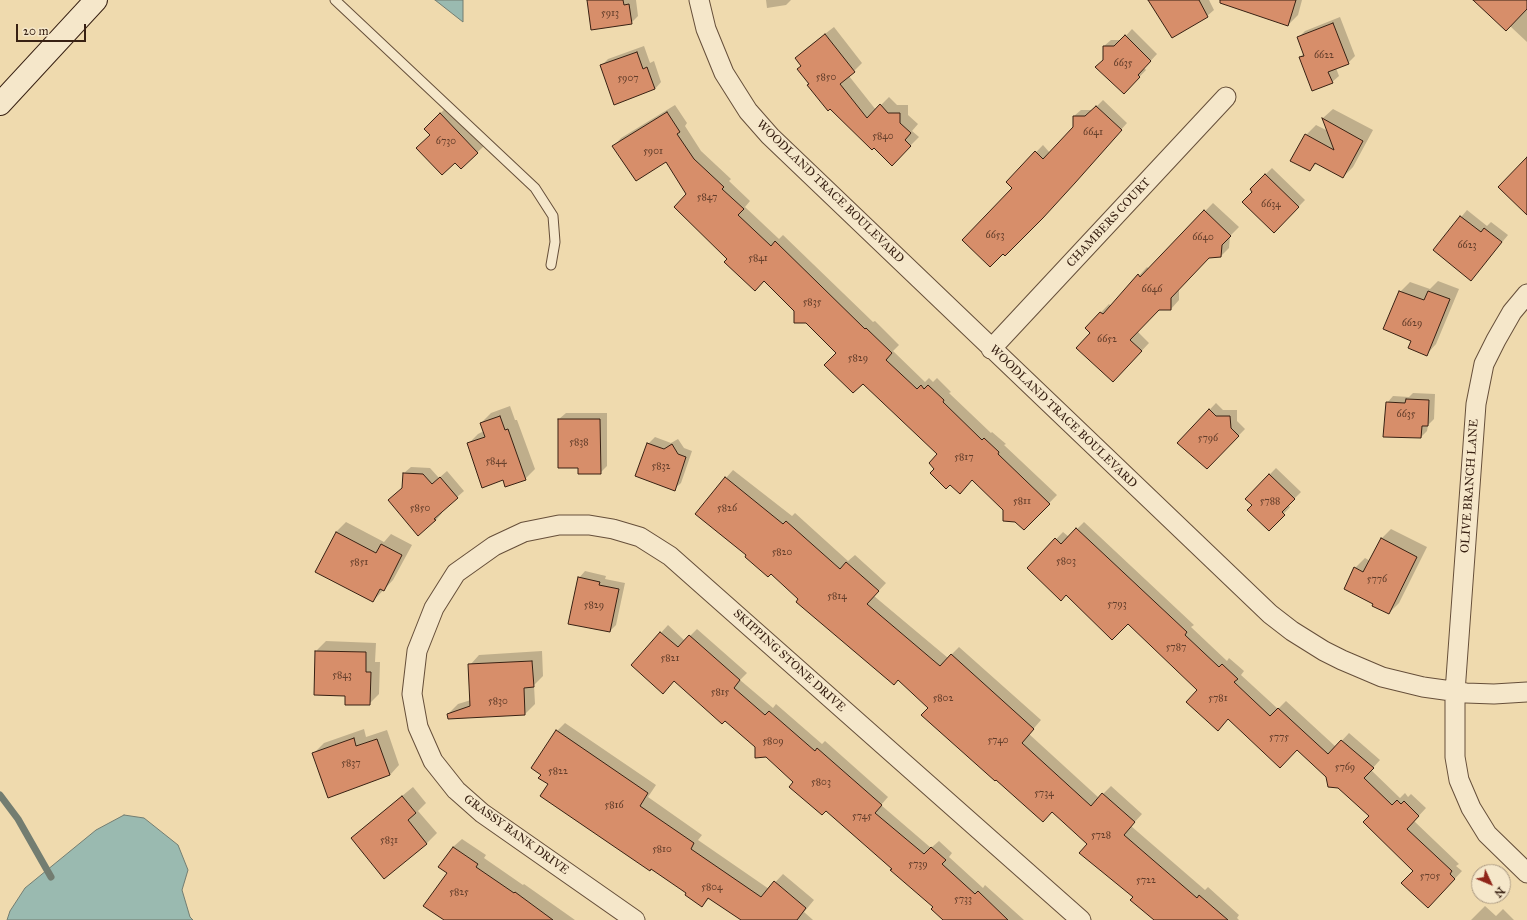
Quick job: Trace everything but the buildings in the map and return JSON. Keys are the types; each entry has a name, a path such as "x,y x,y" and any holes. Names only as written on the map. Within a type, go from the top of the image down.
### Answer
{"main road":[{"path":"0,104 96,0"}],"street":[{"name":"WOODLAND TRACE BOULEVARD","path":"699,0 706,29 724,73 748,111 761,127 1259,605 1292,631 1324,651 1369,672 1403,683 1455,692 1488,694 1527,692"},
{"name":"CHAMBERS COURT","path":"991,349 1226,97"},
{"name":"OLIVE BRANCH LANE","path":"1527,294 1512,312 1484,364 1476,404 1455,692 1455,757 1459,780 1471,808 1487,834 1527,873"},
{"name":"SKIPPING STONE DRIVE","path":"456,573 494,546 524,532 559,525 589,525 613,528 640,538 670,556 1081,920"},
{"name":"GRASSY BANK DRIVE","path":"456,573 434,608 417,651 412,694 418,727 433,761 456,790 482,813 635,920"}],"lane":[{"path":"336,0 535,188 553,216 555,242 551,265"}],"water":[{"path":"435,0 463,0 463,22"},
{"path":"124,815 144,818 178,845 188,870 182,890 190,917 193,920 7,920 10,911 25,888 96,830"}],"waterway":[{"path":"0,795 18,819 51,877"}]}
